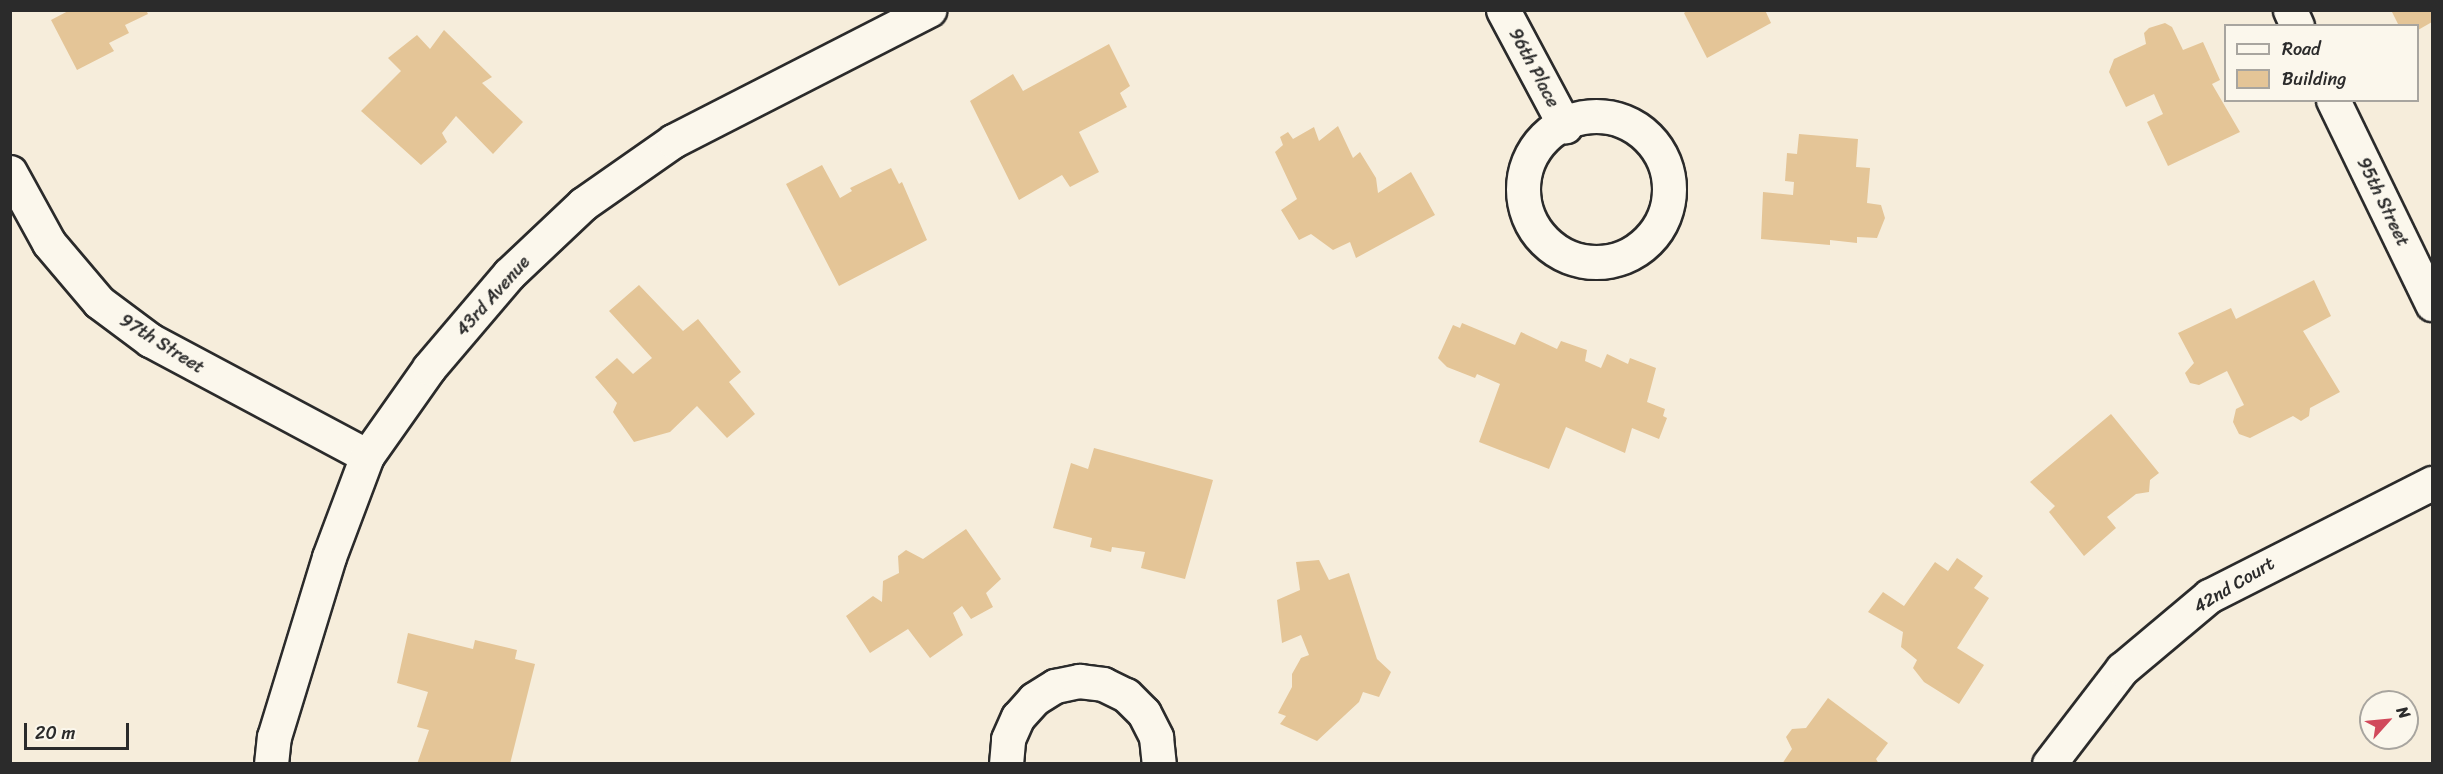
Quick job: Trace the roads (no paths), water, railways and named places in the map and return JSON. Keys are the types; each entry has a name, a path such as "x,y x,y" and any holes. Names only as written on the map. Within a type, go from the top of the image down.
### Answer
{"street":[{"name":"43rd Avenue","path":"272,764 274,737 329,557 367,456 429,368 487,300 583,204 673,141 929,10"},
{"name":"96th Place","path":"1503,10 1565,126"},
{"path":"2290,10 2296,24"},
{"name":"95th Street","path":"2335,102 2433,304"},
{"name":"96th Place","path":"1586,115 1610,116 1632,124 1650,139 1663,159 1669,182 1664,216 1643,245 1623,257 1600,262 1574,259 1552,247 1535,229 1528,214 1523,182 1530,158 1543,137 1565,126 1586,115"},
{"name":"97th Street","path":"10,172 49,243 99,302 150,340 367,456"},
{"name":"42nd Court","path":"2049,764 2122,669 2209,596 2433,483"},
{"path":"1006,764 1008,739 1018,717 1034,699 1055,686 1079,681 1103,684 1126,695 1144,713 1156,736 1159,764"}]}
